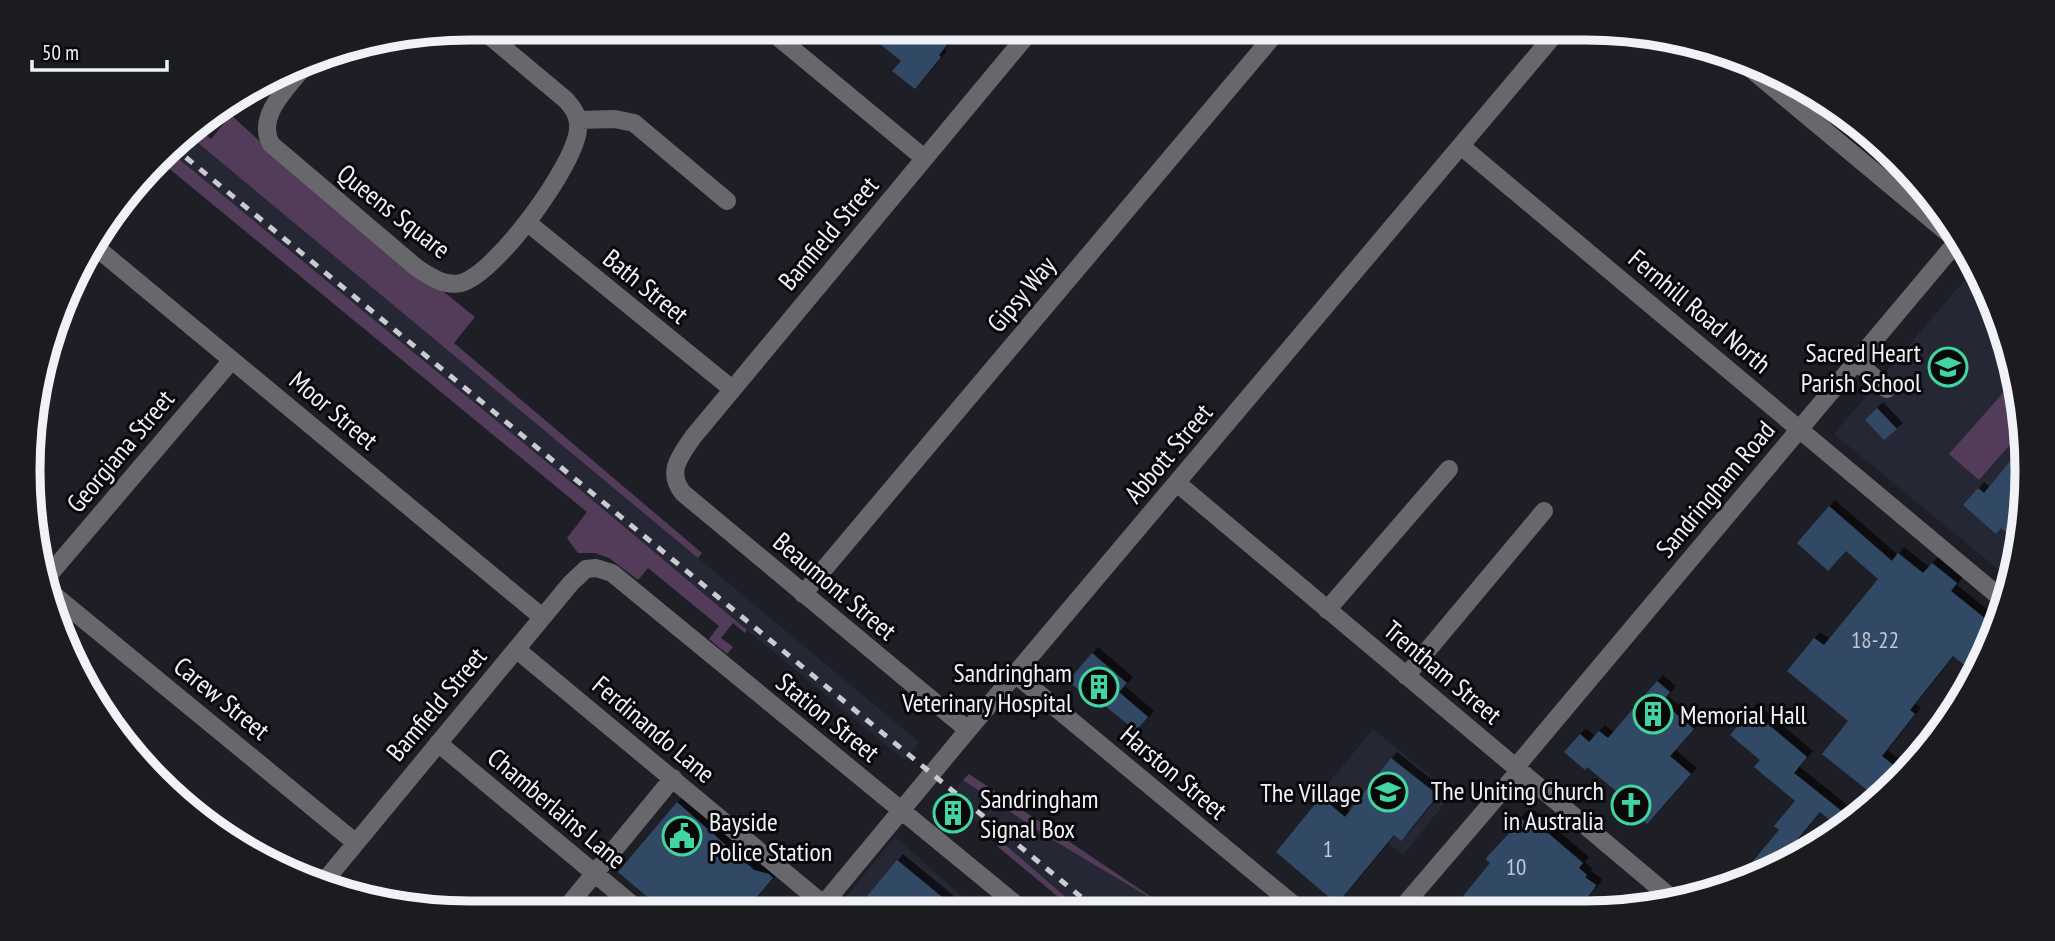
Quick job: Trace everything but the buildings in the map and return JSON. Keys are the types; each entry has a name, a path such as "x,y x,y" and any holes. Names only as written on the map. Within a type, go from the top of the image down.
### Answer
{"street":[{"path":"495,40 566,100 576,112 578,120 615,119 634,123 727,201"},
{"path":"501,45 505,40"},
{"path":"781,40 924,158"},
{"name":"Bamfield Street","path":"674,477 683,452 732,389 1023,40"},
{"name":"Gipsy Way","path":"803,594 1270,40"},
{"name":"Abbott Street","path":"826,901 1550,40"},
{"name":"Queens Square","path":"296,78 266,122 267,137 277,151 417,268 450,284 462,283 491,263 528,223 565,163 577,137 578,120"},
{"path":"1764,80 1937,224"},
{"name":"Fernhill Road North","path":"1461,146 1996,595"},
{"name":"Bath Street","path":"528,223 732,389"},
{"name":"Sandringham Road","path":"1407,901 1952,247"},
{"name":"Moor Street","path":"100,251 542,617"},
{"name":"Georgiana Street","path":"53,571 232,360"},
{"path":"1857,362 1887,389"},
{"path":"1327,610 1449,469"},
{"name":"Beaumont Street","path":"674,477 684,493 968,730"},
{"name":"Trentham Street","path":"1177,483 1665,893"},
{"path":"1406,676 1544,511"},
{"name":"Bamfield Street","path":"328,877 579,574 586,569 596,568"},
{"name":"Station Street","path":"596,568 612,573 1012,901"},
{"name":"Carew Street","path":"60,600 356,843"},
{"name":"Ferdinando Lane","path":"516,649 673,778 812,901"},
{"name":"Harston Street","path":"1015,674 1289,901"},
{"name":"Chamberlains Lane","path":"438,743 627,901"},
{"path":"572,901 673,778"}],"shaded area":[{"path":"231,115 278,158 475,317 454,343 702,553 698,558 195,140 204,133 211,139"},
{"path":"195,140 529,417 919,742 904,760 176,157"},
{"path":"176,157 747,630 745,633 733,623 721,638 733,647 727,654 709,639 719,626 648,568 638,580 609,558 595,553 578,553 567,538 587,512 166,166"},
{"name":"Sacred Heart Parish School","path":"1968,276 1992,332 2011,414 2014,499 2002,573 1834,434"},
{"path":"2006,389 2014,440 1979,480 1949,454"},
{"name":"The Village","path":"1373,729 1452,794 1403,855 1323,790"},
{"path":"969,774 1157,901 1043,834 963,780"},
{"path":"963,780 1043,834 1153,901 1078,901 1071,895 1068,898 947,799"},
{"path":"895,837 967,901 843,901"},
{"path":"1001,841 1070,901 1063,901 997,846"}],"railway":[{"path":"180,153 1086,901"}],"place":[{"name":"Sacred Heart Parish School","path":"1948,367"},
{"name":"Sandringham Veterinary Hospital","path":"1099,687"},
{"name":"Memorial Hall","path":"1653,714"},
{"name":"The Village","path":"1388,792"},
{"name":"The Uniting Church in Australia","path":"1631,805"},
{"name":"Sandringham Signal Box","path":"953,813"},
{"name":"Bayside Police Station","path":"682,836"}]}
